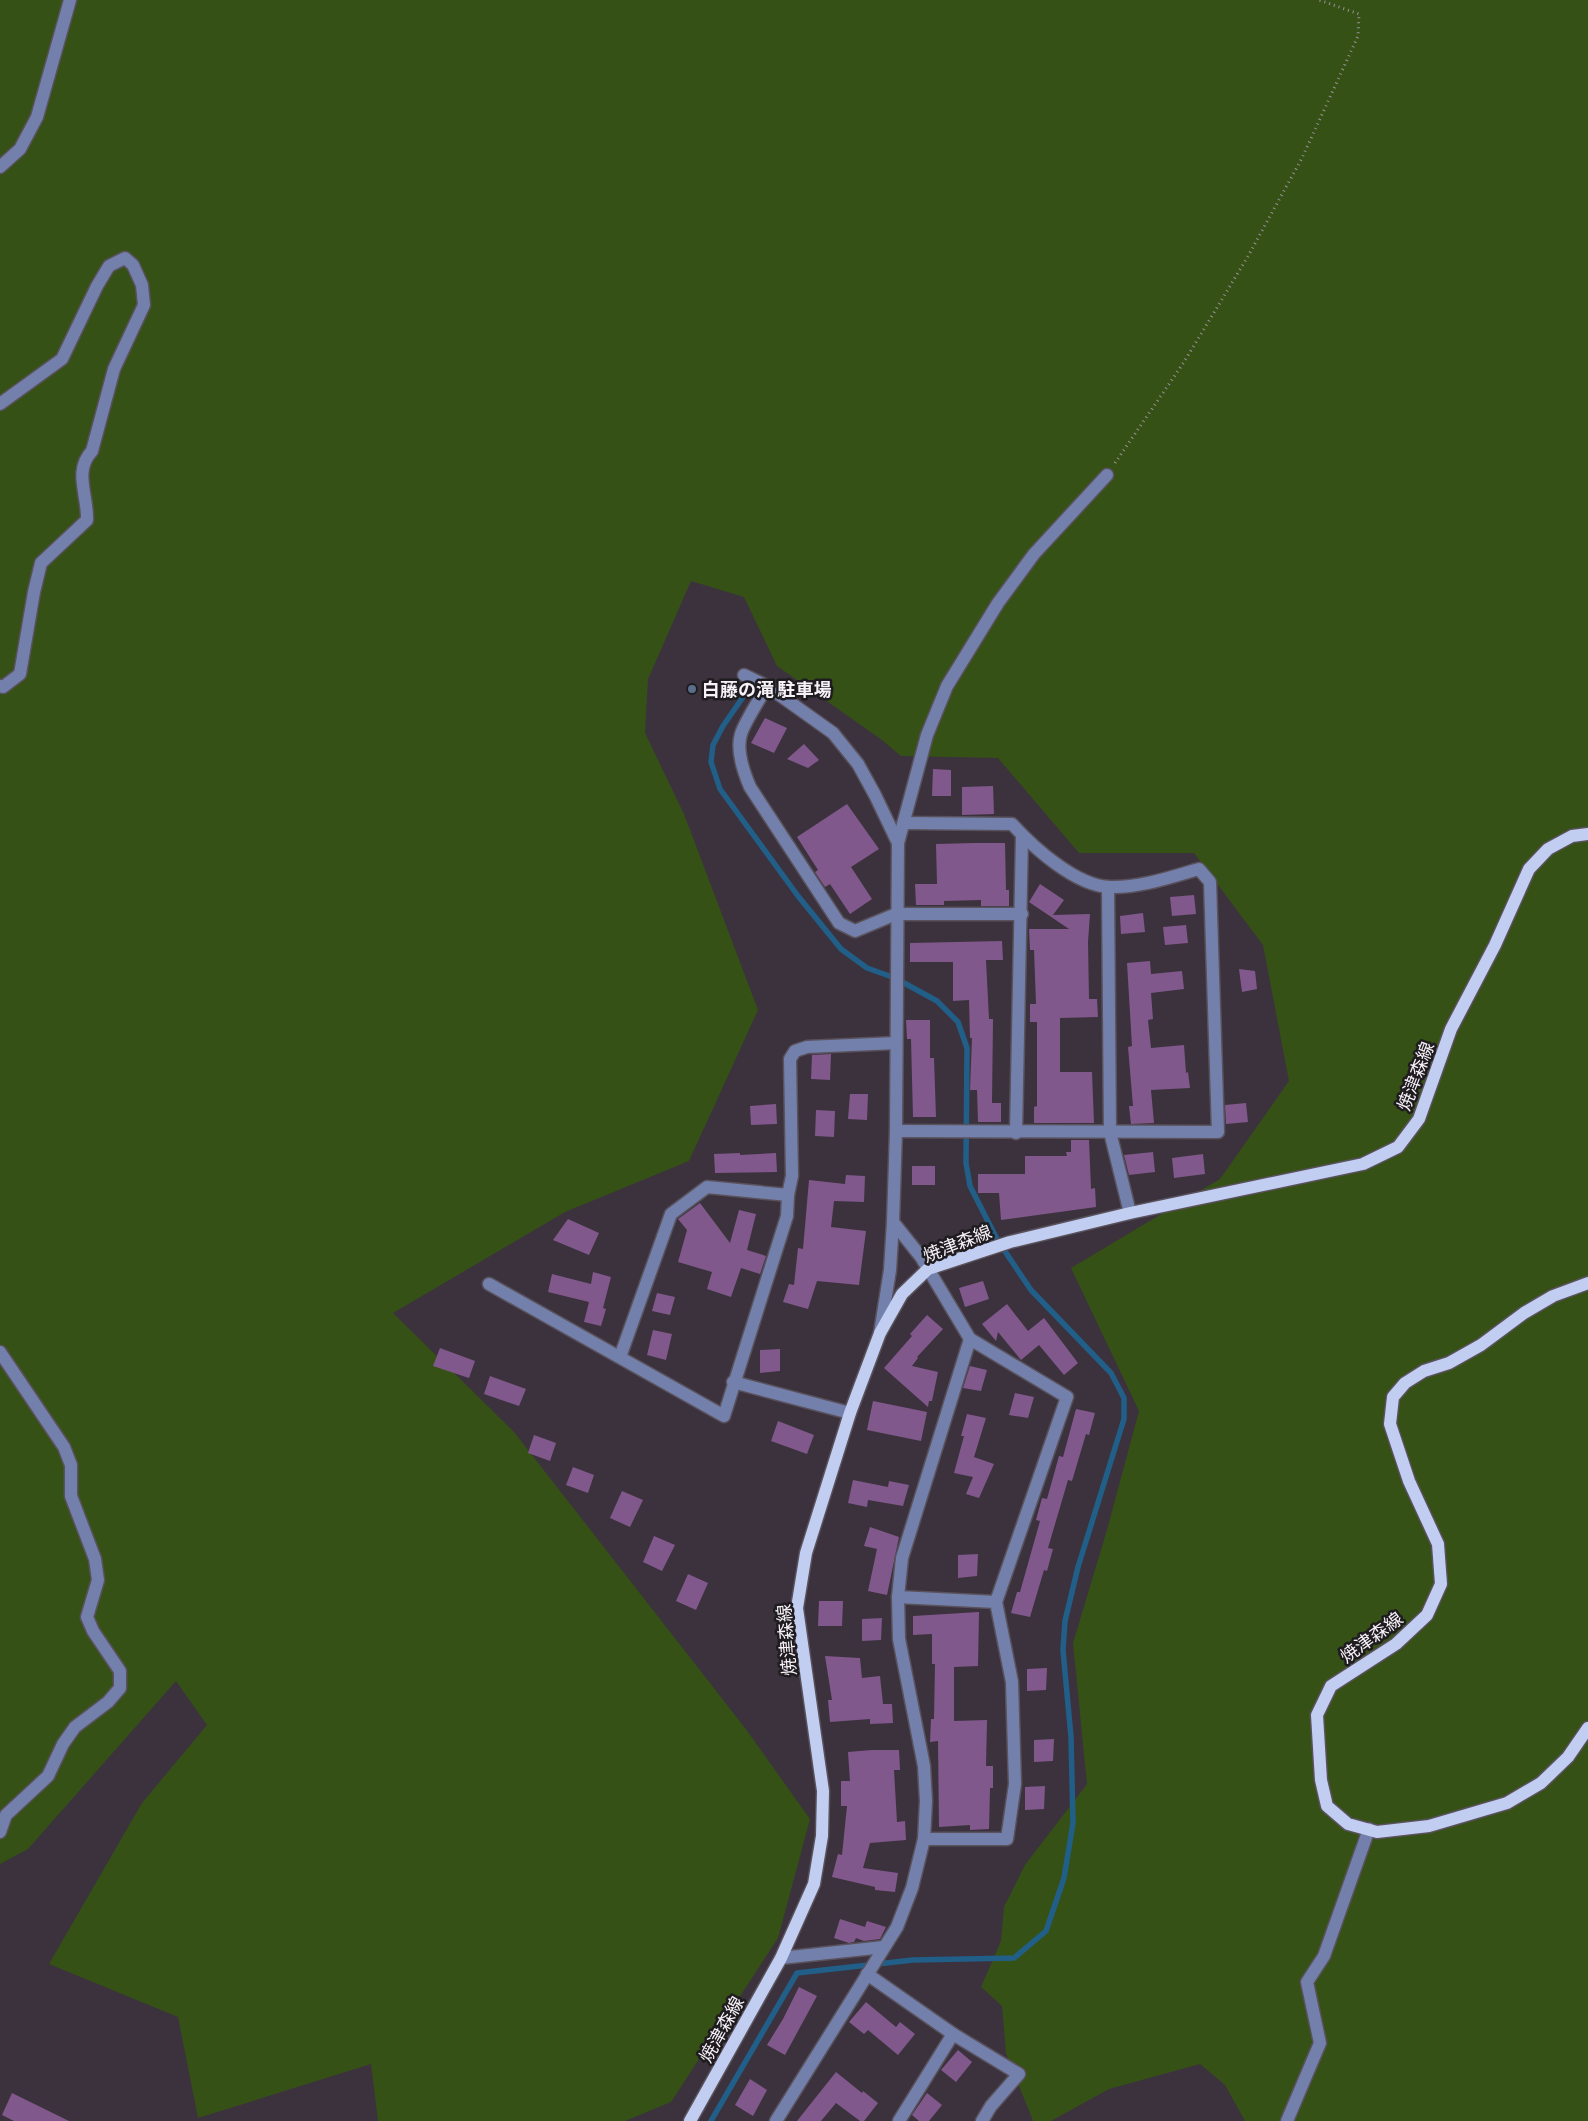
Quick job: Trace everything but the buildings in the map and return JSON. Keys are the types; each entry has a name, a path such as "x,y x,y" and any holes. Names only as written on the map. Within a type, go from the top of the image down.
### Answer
{"main road":[{"name":"焼津森線","path":"690,2121 781,1958 814,1884 822,1836 823,1791 797,1608 806,1553 850,1413 880,1333 902,1294 928,1269 1010,1242 1130,1213 1363,1164 1398,1147 1419,1119 1451,1029 1494,945 1529,869 1548,849 1572,836 1588,834"},
{"name":"焼津森線","path":"1588,1283 1553,1296 1524,1313 1481,1345 1449,1363 1424,1371 1405,1383 1393,1397 1390,1424 1409,1480 1438,1544 1441,1584 1427,1615 1396,1644 1331,1686 1317,1715 1321,1780 1327,1806 1348,1824 1377,1832 1429,1826 1507,1803 1540,1783 1568,1756 1588,1728"}],"street":[{"path":"0,167 20,149 38,117 70,0"},
{"path":"0,404 62,359 97,286 109,266 125,258 133,265 142,285 144,305 114,369 92,451 85,458 81,474 88,506 87,520 41,563 20,674 3,687 0,686"},
{"path":"880,1333 890,1270 893,1222 896,1132 896,914 898,843 927,735 947,686 998,603 1029,561 1107,475"},
{"path":"744,675 767,686 833,733 858,764 898,843"},
{"path":"767,686 741,734 740,748 750,787 840,923 855,931 896,914 1022,914"},
{"path":"896,1132 1218,1132 1210,882 1199,869 1152,882 1108,887 1067,872 1022,835 1012,824 904,823"},
{"path":"1016,1133 1022,914 1022,835"},
{"path":"1108,887 1110,1132 1130,1213"},
{"path":"489,1284 724,1416 733,1382 787,1216 788,1194 792,1176 790,1059 794,1050 807,1047 896,1043"},
{"path":"620,1357 671,1214 707,1187 788,1194"},
{"path":"893,1222 928,1269 970,1339 1067,1398 996,1602 1012,1682 1015,1784 1007,1839 924,1839"},
{"path":"776,2121 897,1927 912,1888 924,1839 926,1801 924,1766 899,1639 898,1596 902,1558 970,1339"},
{"path":"0,1352 64,1447 70,1465 71,1496 95,1559 98,1580 87,1616 93,1631 120,1671 120,1688 75,1728 63,1744 48,1776 6,1815 0,1832"},
{"path":"733,1382 850,1413"},
{"path":"898,1596 996,1602"},
{"path":"1287,2121 1320,2043 1306,1982 1324,1956 1369,1830"},
{"path":"781,1958 884,1947"},
{"path":"867,1974 953,2034 1019,2074 991,2106 982,2121"},
{"path":"899,2121 953,2034"}],"path":[{"path":"1107,475 1184,362 1247,258 1302,158 1358,36 1359,14 1319,0"}],"green space":[{"path":"0,0 1588,0 1588,2121 1245,2121 1225,2085 1200,2064 1109,2089 1051,2121 1033,2121 1006,2053 1002,2006 981,1987 1001,1941 1004,1907 1025,1865 1087,1784 1073,1643 1107,1530 1139,1411 1071,1268 1220,1179 1289,1081 1263,945 1194,853 1079,853 998,758 901,756 882,740 777,666 744,597 691,581 648,679 645,733 684,814 758,1010 689,1161 565,1212 393,1313 514,1432 745,1728 810,1819 778,1938 671,2102 625,2121 378,2121 371,2064 198,2118 178,2017 49,1964 142,1803 207,1725 176,1681 28,1849 0,1864"}],"waterway":[{"path":"711,2121 797,1973 913,1960 1014,1958 1046,1931 1064,1878 1073,1823 1071,1737 1063,1650 1065,1621 1078,1567 1124,1419 1124,1398 1111,1373 1031,1290 998,1241 970,1186 966,1163 967,1048 958,1022 937,1001 895,978 867,968 841,949 798,896 720,789 711,762 713,745 723,726 743,697"}],"place":[{"name":"白藤の滝 駐車場","path":"692,689"}]}
